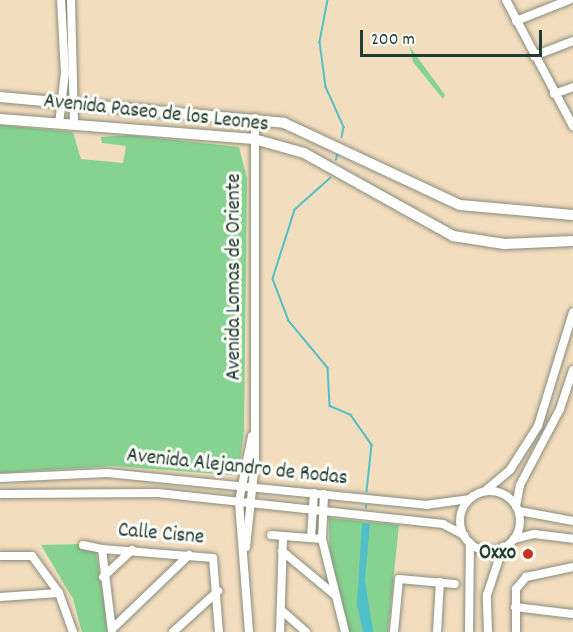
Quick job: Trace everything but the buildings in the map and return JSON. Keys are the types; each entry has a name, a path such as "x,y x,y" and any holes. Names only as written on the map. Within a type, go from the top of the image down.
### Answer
{"main road":[{"name":"Avenida Paseo de los Leones","path":"0,97 255,118 320,135 460,205 573,215"},
{"name":"Avenida Paseo de los Leones","path":"0,119 254,139 304,153 425,225 453,236 504,244 573,241"}],"street":[{"path":"62,0 75,103 74,125"},
{"path":"59,124 70,73 71,0"},
{"path":"506,0 573,126"},
{"path":"516,21 569,0"},
{"path":"534,56 573,41"},
{"path":"554,94 573,87"},
{"name":"Avenida Lomas de Oriente","path":"246,547 253,486 255,118"},
{"path":"573,312 538,426 510,470 485,491 469,499 460,516 464,535 470,543 488,550 503,548 514,539 534,534 573,539"},
{"path":"514,539 520,485 549,431 573,370"},
{"path":"538,426 549,431"},
{"name":"Avenida Lomas de Oriente","path":"249,632 246,547 238,501 252,436"},
{"path":"87,473 88,489"},
{"name":"Avenida Alejandro de Rodas","path":"0,478 87,473 253,486 426,506 469,499"},
{"name":"Avenida Alejandro de Rodas","path":"0,494 88,489 251,502 443,524 464,535"},
{"path":"485,491 503,494 518,509 573,522"},
{"path":"310,538 314,493"},
{"path":"324,494 322,538 345,632"},
{"path":"270,535 322,538"},
{"path":"280,632 283,536"},
{"path":"469,632 470,543"},
{"name":"Calle Cisne","path":"83,545 102,549 213,558 218,591 219,632"},
{"path":"488,632 487,595 503,548"},
{"path":"102,549 103,577 112,630"},
{"path":"103,577 132,550"},
{"path":"282,551 335,596"},
{"path":"112,630 189,555"},
{"path":"0,556 32,556 59,592 73,632"},
{"path":"516,632 516,589 526,577 573,567"},
{"path":"394,632 399,579 455,584"},
{"path":"437,632 440,582"},
{"path":"174,632 218,591"},
{"path":"0,597 59,592"},
{"path":"515,607 573,614"},
{"path":"281,610 306,632"}],"green space":[{"path":"410,47 445,95 443,99 413,62"},
{"path":"0,125 73,132 81,159 123,163 126,146 102,143 101,137 129,135 239,147 247,178 244,431 239,470 232,475 113,466 0,473"},
{"path":"329,518 399,525 388,632 348,632 330,568"},
{"path":"79,544 96,553 109,632 82,632 73,599 41,545"}],"water":[{"path":"362,523 370,524 365,580 373,632 363,632 357,605"}],"waterway":[{"path":"328,0 320,42 326,87 344,127 342,137"},
{"path":"336,160 337,155"},
{"path":"331,178 295,210 273,279 289,321 328,368 330,406 351,415 372,445 367,492"}],"place":[{"name":"Oxxo","path":"528,554"}]}
